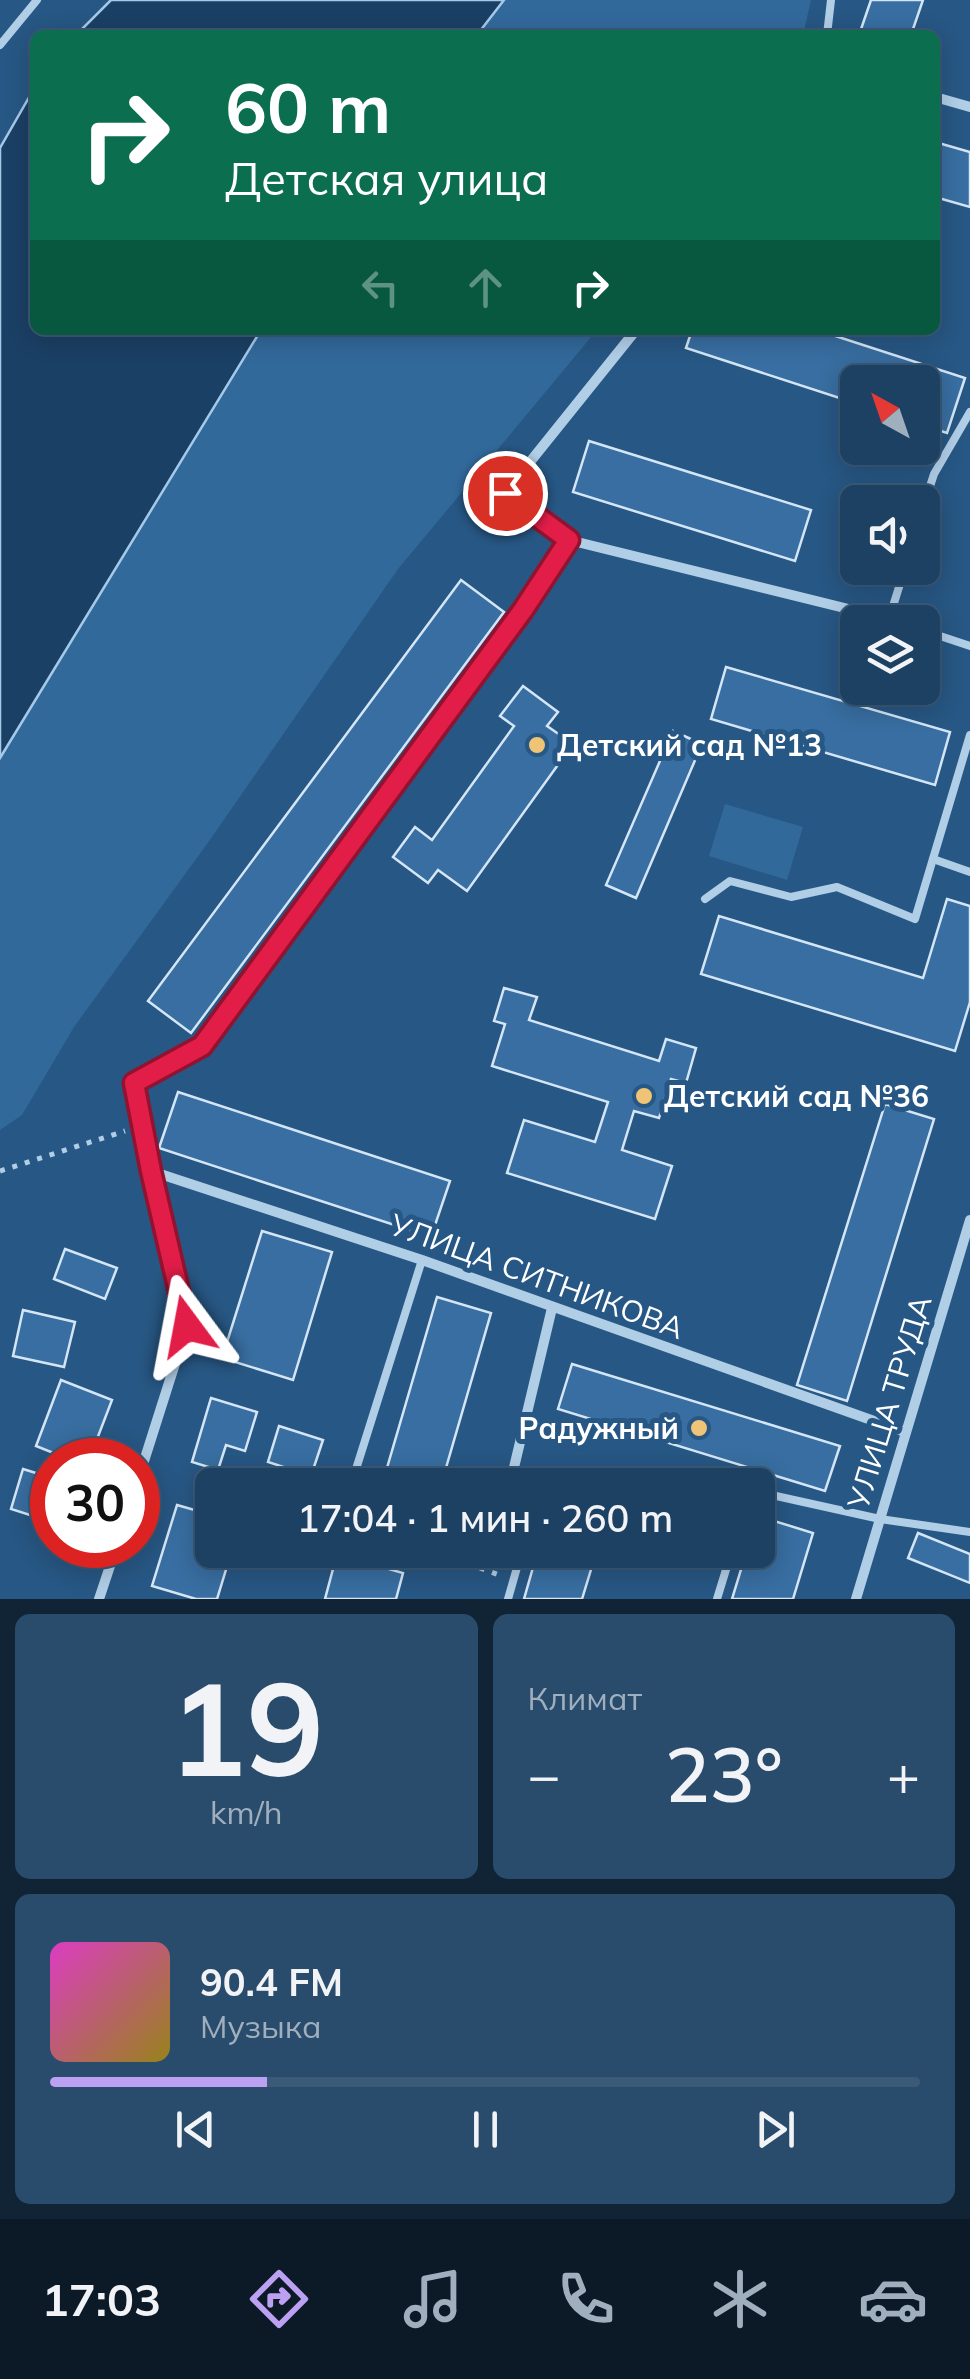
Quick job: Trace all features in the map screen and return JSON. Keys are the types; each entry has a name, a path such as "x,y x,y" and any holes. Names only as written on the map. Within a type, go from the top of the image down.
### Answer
{"street":[{"path":"940,99 970,107"},
{"path":"632,335 505,493 569,540 840,608"},
{"path":"151,1438 187,1326 134,1083 202,1046 512,626 569,540"},
{"name":"УЛИЦА СИТНИКОВА","path":"151,1171 422,1260 905,1432"},
{"name":"УЛИЦА ТРУДА","path":"856,1599 970,1220"},
{"path":"515,1468 552,1308"},
{"path":"100,1599 110,1568"}],"lane":[{"path":"0,44 37,0"},
{"path":"828,30 831,0"},
{"path":"930,485 970,412"},
{"path":"940,636 970,646"},
{"path":"705,899 730,881 791,897 836,888 915,919 970,734"},
{"path":"933,859 970,872"},
{"path":"355,1468 422,1260"},
{"path":"775,1496 880,1519 970,1532"},
{"path":"508,1599 517,1568"},
{"path":"717,1599 726,1568"}],"path":[{"path":"0,1171 142,1125"},
{"path":"480,1568 513,1580"}],"shaded area":[{"path":"111,0 504,0 481,30 81,30"},
{"path":"504,0 811,0 804,30 481,30"},
{"path":"30,96 30,335 258,335 0,758 0,148"},
{"path":"258,335 593,335 398,569 74,1027 22,1115 0,1130 0,758"},
{"path":"725,804 803,827 787,880 709,856"}],"building":[{"path":"871,0 923,0 913,30 861,30"},
{"path":"940,143 970,152 970,207 940,198"},
{"path":"690,335 832,335 925,365 840,365 840,398 686,348"},
{"path":"940,370 965,378 947,433 940,431"},
{"path":"589,441 811,510 795,561 573,492"},
{"path":"461,580 504,612 191,1033 148,1001"},
{"path":"726,667 840,700 840,705 857,705 950,732 935,785 711,719"},
{"path":"523,686 558,712 547,726 573,744 467,891 438,870 428,883 393,857 415,827 432,840 514,726 500,716"},
{"path":"673,731 702,744 636,898 606,885"},
{"path":"947,899 970,906 970,1002 955,1051 701,974 719,916 923,978"},
{"path":"504,988 537,997 529,1020 659,1061 666,1039 696,1048 686,1083 671,1079 659,1118 634,1111 622,1150 672,1166 655,1219 507,1173 524,1120 595,1142 608,1102 492,1066 505,1024 494,1021"},
{"path":"178,1092 450,1181 431,1237 159,1148"},
{"path":"885,1104 934,1119 847,1401 797,1385"},
{"path":"262,1231 332,1252 293,1380 222,1358"},
{"path":"65,1249 117,1268 105,1299 54,1279"},
{"path":"437,1297 491,1313 446,1468 387,1468"},
{"path":"23,1310 75,1322 64,1367 13,1356"},
{"path":"572,1364 840,1446 825,1491 775,1476 775,1468 750,1468 558,1409"},
{"path":"61,1380 112,1400 97,1438 39,1438"},
{"path":"211,1398 257,1412 245,1451 226,1445 219,1468 192,1462"},
{"path":"279,1426 323,1440 314,1468 286,1468 268,1462"},
{"path":"23,1469 30,1471 30,1515 11,1509"},
{"path":"177,1505 195,1510 195,1568 226,1568 217,1599 196,1599 152,1586"},
{"path":"775,1521 813,1533 793,1599 732,1599 741,1568 775,1568"},
{"path":"918,1533 970,1554 970,1583 908,1558"},
{"path":"333,1568 386,1568 403,1573 396,1599 325,1599"},
{"path":"533,1568 591,1568 582,1599 524,1599"}],"place":[{"name":"Детский сад №13","path":"537,745"},
{"name":"Детский сад №36","path":"644,1096"},
{"name":"Радужный","path":"699,1428"}],"route":[{"path":"187,1326 134,1083 202,1046 523,610 569,540 505,493"}]}
